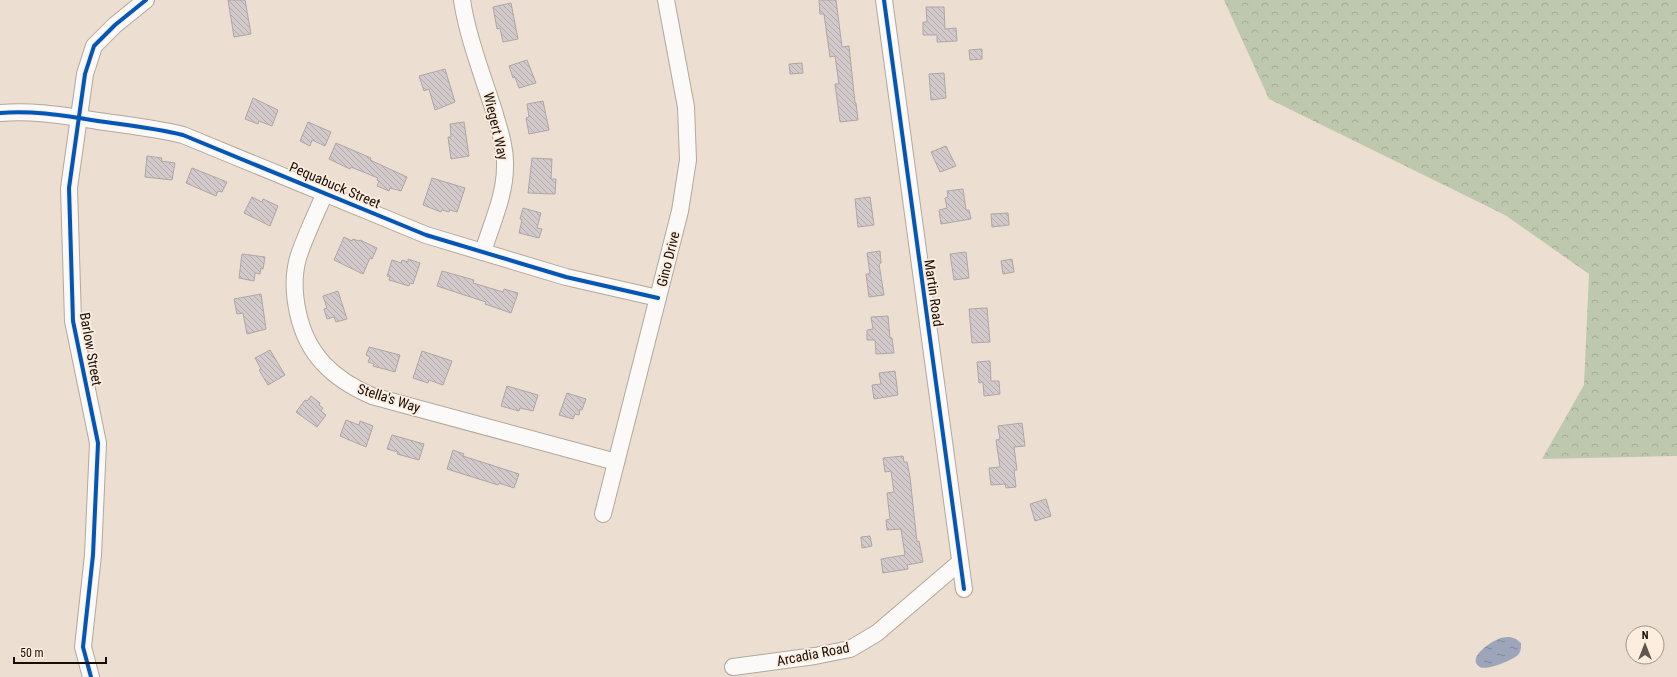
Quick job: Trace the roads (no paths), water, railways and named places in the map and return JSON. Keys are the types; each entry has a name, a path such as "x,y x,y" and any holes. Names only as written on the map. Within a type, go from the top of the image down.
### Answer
{"street":[{"name":"Barlow Street","path":"90,677 83,647 93,555 98,443 73,322 69,188 85,74 94,46 115,25 146,0"},
{"name":"Wiegert Way","path":"462,0 468,28 501,135 505,157 502,187 483,252"},
{"name":"Gino Drive","path":"603,514 680,211 688,160 686,107 666,0"},
{"name":"Martin Road","path":"884,0 964,589"},
{"name":"Pequabuck Street","path":"0,113 36,113 79,118 183,135 426,235 566,277 658,298"},
{"name":"Stella's Way","path":"325,193 298,259 295,292 299,320 307,341 318,358 329,370 346,383 372,396 616,462"},
{"name":"Arcadia Road","path":"733,667 815,656 850,649 877,633 960,562"}],"water":[{"path":"1504,637 1510,637 1521,643 1521,648 1518,655 1505,662 1488,668 1480,667 1476,663 1478,654 1492,642"}]}
